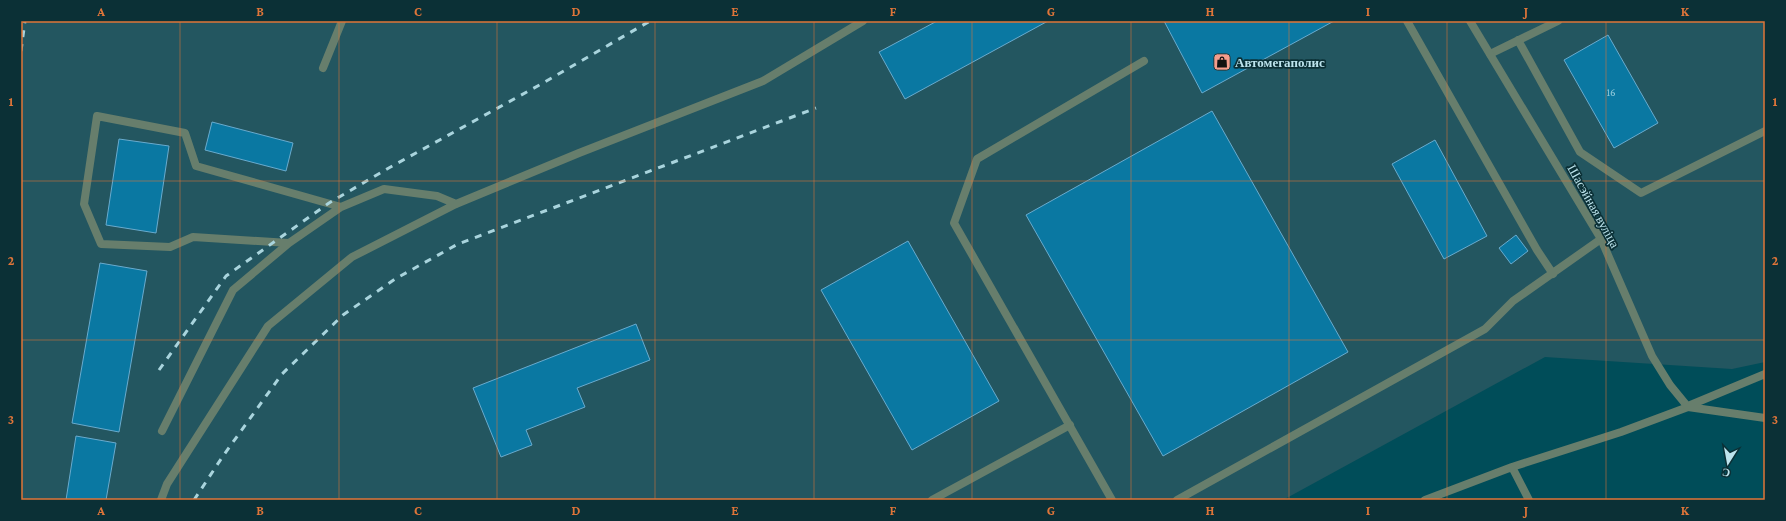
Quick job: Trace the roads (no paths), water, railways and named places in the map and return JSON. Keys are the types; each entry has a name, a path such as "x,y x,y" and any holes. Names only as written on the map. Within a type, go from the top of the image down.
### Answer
{"street":[{"path":"323,68 342,21"},
{"path":"161,500 167,484 268,326 352,257 456,204 578,153 763,81 863,21"},
{"path":"1407,21 1552,274"},
{"name":"Шасэйная вуліца","path":"1470,21 1601,239 1652,356 1670,386 1688,407"},
{"path":"1490,54 1558,21"},
{"path":"1518,40 1580,152 1641,193 1765,131"},
{"path":"1112,500 954,222 978,159 1144,60"},
{"path":"289,243 194,237 170,247 101,244 84,204 97,116 186,133 196,166 341,206"},
{"path":"162,431 233,290 289,243 341,206 384,188 437,196 456,204"},
{"path":"1177,500 1485,329 1514,301 1601,239"},
{"path":"1425,500 1512,467 1621,432 1688,407 1765,374"},
{"path":"1688,407 1765,418"},
{"path":"932,500 1070,425"},
{"path":"1512,467 1528,500"}],"railway":[{"path":"21,51 25,21"},
{"path":"159,370 226,276 329,203 650,21"},
{"path":"194,500 223,456 282,374 343,315 395,279 458,244 816,108"}],"place":[{"name":"Автомегаполис","path":"1222,62"}]}
